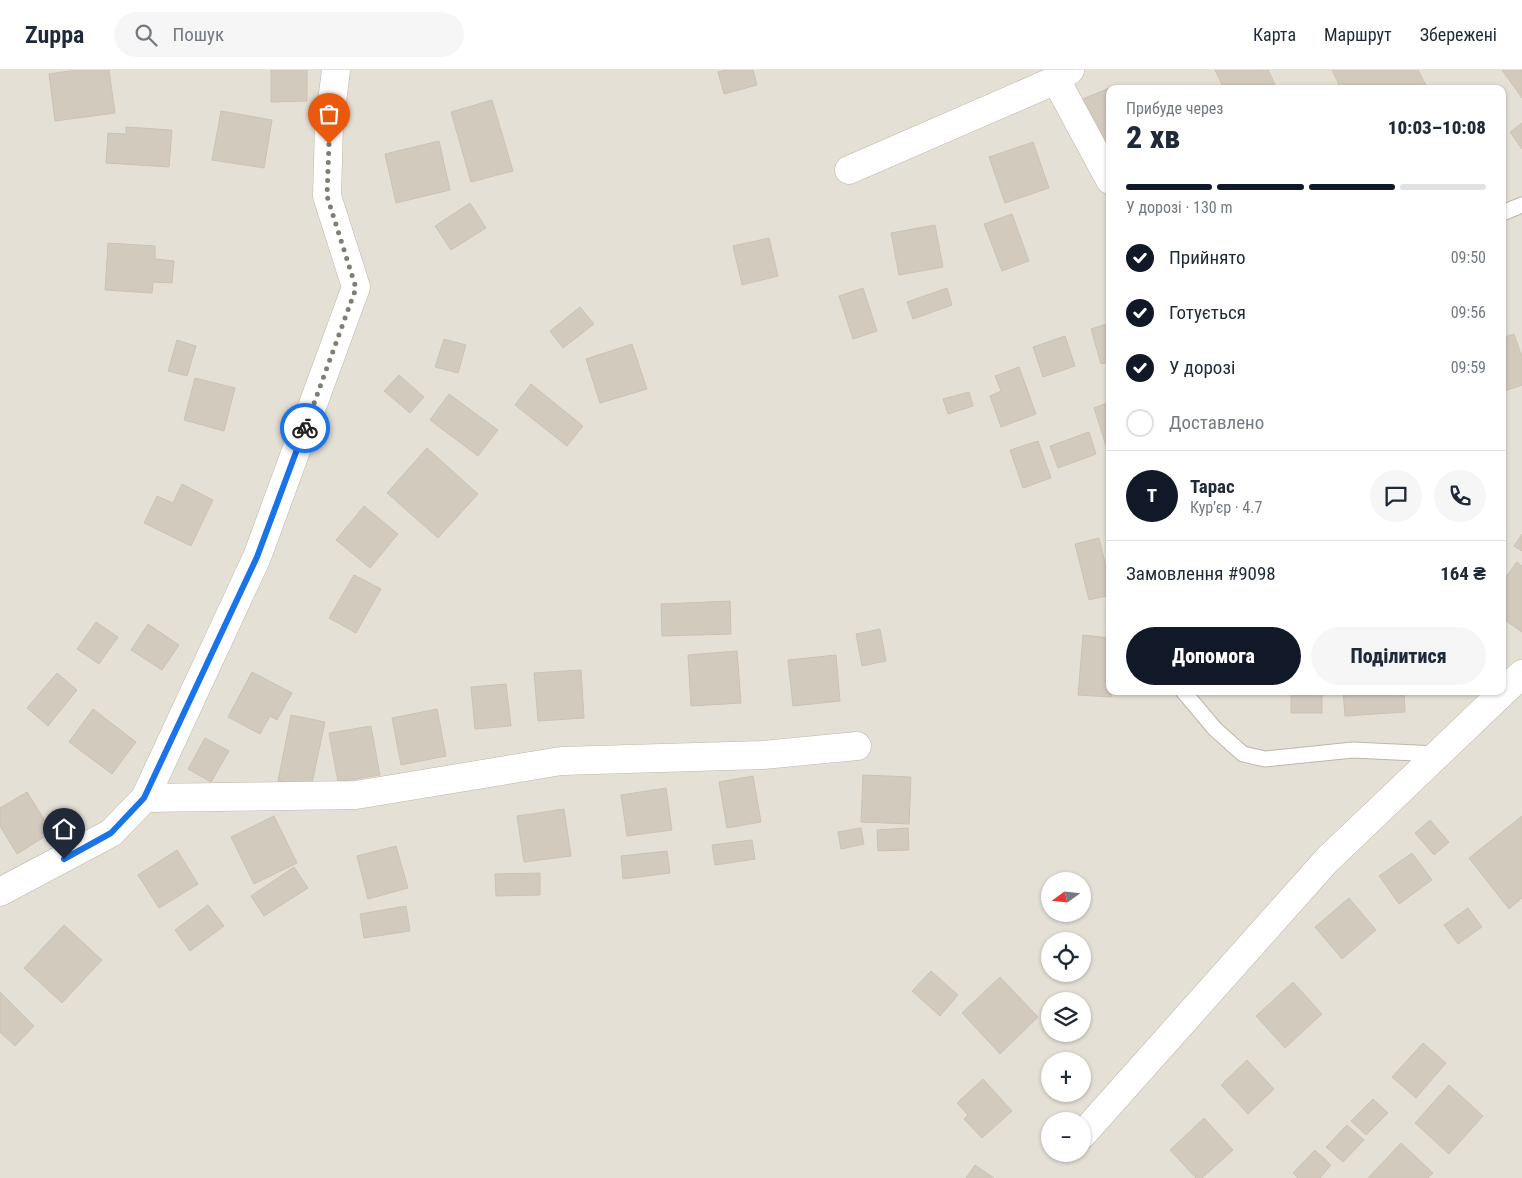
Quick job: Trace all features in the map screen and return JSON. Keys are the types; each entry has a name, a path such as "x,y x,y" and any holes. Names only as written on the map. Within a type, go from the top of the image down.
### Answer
{"street":[{"path":"0,892 111,833 144,798 257,557 356,288 327,196 330,126 336,70"},
{"path":"849,170 1063,75 1106,171"},
{"path":"1506,689 1522,674"},
{"path":"1091,1125 1327,860 1500,695"},
{"path":"144,798 356,795 561,762 763,755 857,746"}],"lane":[{"path":"1506,211 1522,205"},
{"path":"1186,695 1215,729 1243,754 1265,760 1353,750 1437,754"}],"shaded area":[{"path":"0,70 1522,70 1522,1178 0,1178"}],"building":[{"path":"76,70 109,70 115,113 55,121 49,74"},
{"path":"271,70 307,70 307,101 271,102"},
{"path":"753,70 757,85 724,94 718,72"},
{"path":"1215,70 1268,70 1275,84 1273,85 1222,85"},
{"path":"1332,70 1418,70 1426,85 1339,85"},
{"path":"1502,70 1522,70 1522,98"},
{"path":"1106,89 1106,142 1099,145 1080,100"},
{"path":"492,100 513,171 471,182 451,112"},
{"path":"221,111 272,120 264,168 212,160"},
{"path":"1522,123 1522,149 1510,132"},
{"path":"126,127 172,130 169,167 106,163 108,133 126,134"},
{"path":"439,141 450,190 396,203 385,154"},
{"path":"1033,142 1049,188 1005,203 989,157"},
{"path":"470,203 486,228 451,250 435,226"},
{"path":"1012,214 1029,261 1002,271 984,224"},
{"path":"935,225 943,267 899,275 891,233"},
{"path":"769,238 778,276 742,285 733,246"},
{"path":"108,243 155,246 155,259 174,261 172,283 153,282 152,293 105,290"},
{"path":"863,288 877,331 853,339 839,296"},
{"path":"947,288 952,305 913,319 907,302"},
{"path":"580,307 594,324 563,348 550,331"},
{"path":"1106,324 1106,363 1101,364 1091,329"},
{"path":"1514,334 1522,357 1522,385 1506,391 1506,337"},
{"path":"1065,336 1075,366 1043,377 1033,347"},
{"path":"444,339 466,345 458,373 435,367"},
{"path":"177,340 196,346 187,376 168,371"},
{"path":"632,344 647,389 600,403 586,359"},
{"path":"1019,367 1036,414 1001,427 990,396 1001,391 995,376"},
{"path":"399,375 424,397 410,413 384,391"},
{"path":"195,378 235,388 224,431 184,420"},
{"path":"531,384 583,426 567,446 515,405"},
{"path":"969,392 973,406 948,414 943,399"},
{"path":"449,394 498,430 478,456 430,420"},
{"path":"1106,404 1106,446 1094,408"},
{"path":"1089,432 1096,454 1058,468 1050,446"},
{"path":"1038,441 1051,478 1023,488 1010,450"},
{"path":"427,448 478,494 438,538 387,493"},
{"path":"182,484 213,500 191,546 144,523 157,496 173,503"},
{"path":"364,506 398,534 370,568 336,540"},
{"path":"1522,534 1522,551 1514,546"},
{"path":"1099,538 1106,567 1106,596 1089,600 1075,544"},
{"path":"1517,562 1522,566 1522,632 1506,621 1506,577"},
{"path":"354,575 381,589 356,633 329,618"},
{"path":"730,601 731,634 662,636 661,604"},
{"path":"96,622 118,637 99,664 77,649"},
{"path":"148,624 179,645 162,670 131,650"},
{"path":"880,629 886,661 862,666 856,634"},
{"path":"1083,635 1106,638 1106,695 1111,695 1111,697 1078,695"},
{"path":"737,651 741,703 691,706 688,655"},
{"path":"836,655 840,701 793,706 788,660"},
{"path":"581,670 584,718 538,721 534,673"},
{"path":"252,672 292,693 277,720 270,716 260,734 228,717"},
{"path":"57,673 77,690 48,726 27,708"},
{"path":"506,684 511,726 475,729 471,687"},
{"path":"1291,695 1322,695 1322,713 1291,713"},
{"path":"1343,695 1404,695 1405,712 1345,716"},
{"path":"93,709 136,742 112,774 69,742"},
{"path":"437,709 446,756 401,765 392,718"},
{"path":"291,715 325,722 311,788 278,781"},
{"path":"371,726 380,775 338,782 329,733"},
{"path":"205,738 229,751 211,782 188,769"},
{"path":"863,775 911,777 909,824 861,822"},
{"path":"753,776 761,822 727,828 719,782"},
{"path":"666,788 672,830 627,836 621,795"},
{"path":"27,792 52,832 17,854 0,826 0,808"},
{"path":"564,809 571,856 524,862 517,816"},
{"path":"274,816 297,863 254,884 231,837"},
{"path":"1522,816 1522,898 1509,909 1469,858"},
{"path":"1430,820 1449,842 1434,855 1415,833"},
{"path":"861,828 864,844 841,849 838,832"},
{"path":"908,828 909,850 878,851 877,830"},
{"path":"752,840 755,859 715,865 712,845"},
{"path":"396,846 408,888 368,899 357,856"},
{"path":"177,850 198,884 159,908 138,875"},
{"path":"667,851 670,873 623,879 621,856"},
{"path":"1412,853 1432,880 1399,904 1379,876"},
{"path":"294,867 308,888 264,916 251,896"},
{"path":"540,873 540,895 496,896 495,874"},
{"path":"1349,898 1376,930 1342,959 1315,927"},
{"path":"208,905 224,926 190,951 175,930"},
{"path":"406,906 410,931 364,938 360,914"},
{"path":"1468,908 1482,927 1458,944 1444,925"},
{"path":"64,925 102,960 62,1003 24,968"},
{"path":"931,971 958,995 940,1016 912,991"},
{"path":"1000,977 1038,1017 1000,1054 962,1013"},
{"path":"1293,982 1322,1014 1285,1048 1256,1016"},
{"path":"0,992 34,1026 15,1046 0,1032"},
{"path":"1423,1043 1446,1063 1416,1098 1392,1077"},
{"path":"1247,1060 1274,1089 1248,1114 1221,1085"},
{"path":"983,1079 1012,1111 982,1138 964,1119 968,1115 957,1103"},
{"path":"1449,1085 1483,1116 1449,1154 1415,1123"},
{"path":"1373,1099 1388,1113 1366,1135 1351,1121"},
{"path":"1204,1118 1233,1150 1202,1178 1196,1178 1170,1150"},
{"path":"1347,1125 1364,1140 1343,1162 1326,1147"},
{"path":"1401,1143 1433,1173 1428,1178 1368,1178"},
{"path":"1315,1150 1331,1165 1320,1178 1298,1178 1293,1173"},
{"path":"975,1165 994,1178 966,1178"}],"way so far":[{"path":"305,428 356,288 327,196 329,144"}],"route":[{"path":"64,859 111,833 144,798 257,557 305,428"}]}
